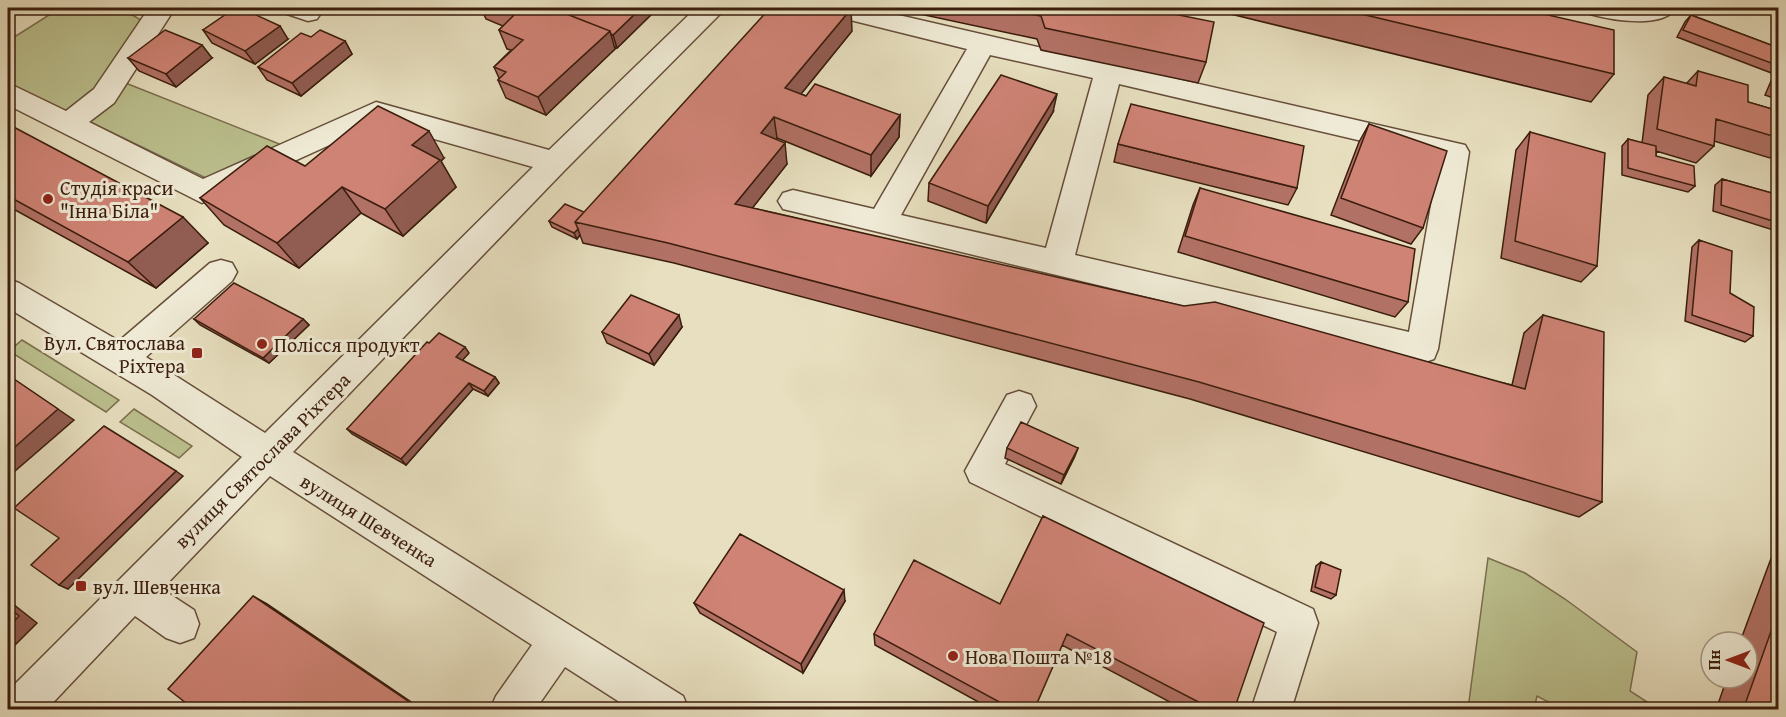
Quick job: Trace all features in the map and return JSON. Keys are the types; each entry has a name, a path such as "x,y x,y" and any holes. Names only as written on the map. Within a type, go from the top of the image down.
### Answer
{"street":[{"path":"68,124 104,96 162,8"},
{"name":"вулиця Святослава Ріхтера","path":"17,710 554,163 711,8"},
{"path":"793,201 1422,349 1455,152 835,8"},
{"path":"1599,8 1651,13 1663,8"},
{"path":"882,222 983,44"},
{"path":"1057,263 1108,73"},
{"path":"8,93 202,192 376,112 520,151 554,163"},
{"path":"120,360 221,272"},
{"name":"вулиця Шевченка","path":"8,292 120,360 669,710"},
{"path":"1019,406 983,471 1311,620 1271,710"},
{"path":"133,592 180,624"},
{"path":"510,710 560,640"}],"green space":[{"path":"60,8 120,8 141,20 99,92 71,115 8,83 8,41"},
{"path":"123,82 287,147 212,181 84,119"},
{"path":"22,340 119,400 106,412 9,351"},
{"path":"134,409 192,446 179,458 120,422"},
{"path":"1488,558 1525,573 1565,599 1637,652 1630,691 1658,709 1562,709 1537,696 1534,709 1468,709"}],"building":[{"path":"235,8 241,8 280,26 245,51 203,30"},
{"path":"495,8 551,8 610,31 538,97 498,80 506,72 494,67 523,40 499,30 514,15"},
{"path":"563,8 641,8 613,35 610,31 559,11"},
{"path":"770,8 851,9 785,88 806,96 815,84 900,115 871,155 774,117 761,133 785,143 735,204 1184,306 1215,302 1525,389 1543,315 1604,332 1602,502 1199,382 668,243 575,222"},
{"path":"998,8 1144,8 1214,22 1206,62 1045,28 1041,16"},
{"path":"1336,8 1517,8 1614,30 1614,74"},
{"path":"1691,15 1779,48 1779,66 1683,30"},
{"path":"165,30 202,45 166,74 128,58"},
{"path":"320,30 345,41 292,83 258,67 301,33 311,37"},
{"path":"1698,71 1748,85 1748,102 1779,111 1779,138 1716,119 1714,146 1657,129 1664,77 1696,86"},
{"path":"1779,72 1779,91 1772,88"},
{"path":"1001,75 1057,94 988,206 929,183"},
{"path":"1131,104 1304,146 1297,188 1118,144"},
{"path":"378,106 429,131 412,145 440,160 385,209 342,187 277,243 200,198 267,146 305,166"},
{"path":"8,124 183,217 128,262 8,196"},
{"path":"1369,124 1447,151 1423,228 1341,198"},
{"path":"1530,132 1605,153 1597,266 1515,241"},
{"path":"1628,139 1656,146 1656,156 1694,166 1695,186 1628,168"},
{"path":"1722,179 1779,195 1779,223 1721,205"},
{"path":"1200,188 1415,249 1408,302 1185,236"},
{"path":"565,204 584,212 575,222 578,229 574,233 549,221"},
{"path":"1699,240 1732,251 1730,293 1754,307 1753,336 1692,315"},
{"name":"Полісся продукт","path":"234,283 303,319 263,358 194,319"},
{"path":"631,295 679,315 649,354 602,332"},
{"path":"439,333 465,347 456,357 495,377 484,391 469,383 401,459 347,429 427,342 429,343"},
{"path":"8,375 58,409 8,453"},
{"path":"1021,422 1078,448 1064,475 1007,448"},
{"path":"104,426 176,471 59,585 31,565 59,538 14,508"},
{"path":"1043,516 1264,623 1234,710 1214,710 1067,634 1034,710 1014,710 874,634 914,560 1000,604"},
{"path":"740,534 844,590 801,664 694,603"},
{"path":"1321,562 1341,570 1336,595 1315,587"},
{"path":"253,596 421,710 254,710 244,702 238,710 195,710 168,689"},
{"path":"8,607 19,616 8,627"},
{"path":"1779,609 1779,710 1743,710 1750,690 1759,690 1759,665"}],"place":[{"name":"Студія краси \"Інна Біла\"","path":"48,199"},
{"name":"Полісся продукт","path":"262,344"},
{"name":"Вул. Святослава Ріхтера","path":"197,353"},
{"name":"вул. Шевченка","path":"81,586"},
{"name":"Нова Пошта №18","path":"953,656"}]}
